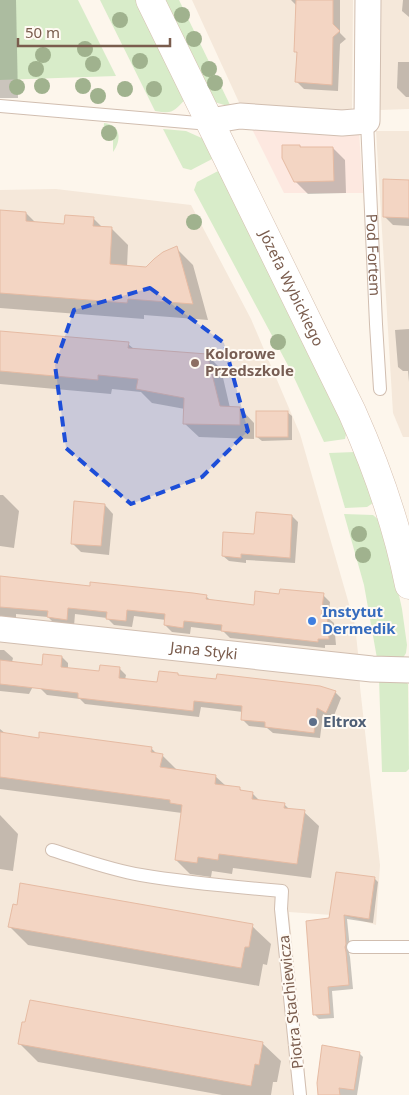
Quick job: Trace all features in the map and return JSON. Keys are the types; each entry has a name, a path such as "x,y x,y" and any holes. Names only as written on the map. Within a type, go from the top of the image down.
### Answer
{"street":[{"name":"Józefa Wybickiego","path":"150,0 352,412 379,476 401,550 409,585"},
{"name":"Pod Fortem","path":"367,121 368,0"},
{"path":"210,121 240,116 342,123 367,121"},
{"name":"Jana Styki","path":"0,628 372,669 409,670"}],"lane":[{"path":"0,106 198,123 210,121"},
{"name":"Pod Fortem","path":"367,121 380,389"},
{"name":"Piotra Stachiewicza","path":"52,850 106,867 140,875 282,891 281,909 300,1095"},
{"path":"353,947 409,946"}],"highlighted area":[{"path":"150,288 224,343 248,431 202,477 131,504 66,448 55,365 74,310"}],"shaded area":[{"path":"192,0 353,0 352,116 243,111"},
{"path":"377,0 409,0 409,109 380,110 376,107"},
{"path":"252,129 359,131 363,193 284,193"},
{"path":"376,131 409,131 409,437 403,437 393,413"},
{"path":"56,189 191,205 251,319 300,434 355,625 380,865 376,925 346,916 289,912 307,1095 0,1095 0,190"}],"green space":[{"path":"0,0 78,0 116,76 0,80"},
{"path":"100,0 137,0 186,99 175,109 169,112 155,111"},
{"path":"162,0 179,0 231,107 211,101"},
{"path":"104,123 110,124 117,130 119,138 113,152 113,139 103,138"},
{"path":"163,129 186,131 206,140 214,158 191,170 183,168"},
{"path":"220,170 347,429 345,439 324,442 291,371 194,190 197,182"},
{"path":"355,452 365,472 373,503 367,507 345,508 329,453"},
{"path":"344,514 373,515 381,522 402,609 407,645 403,658 378,664 364,585"},
{"path":"379,678 402,679 408,684 409,769 406,772 382,772"}],"building":[{"path":"296,0 333,0 333,24 340,31 333,37 332,85 295,82 297,52 294,52"},
{"path":"282,145 333,147 334,181 294,182 282,158"},
{"path":"383,179 409,180 409,218 383,217"},
{"path":"0,210 26,212 26,221 64,224 65,215 94,217 93,226 112,227 110,264 146,267 163,252 177,246 193,304 128,299 127,303 0,293"},
{"path":"0,331 129,342 128,348 207,354 220,406 240,407 240,425 183,424 184,398 136,389 138,379 98,375 98,380 0,371"},
{"path":"256,411 288,411 288,437 256,437"},
{"path":"74,501 105,504 101,546 71,544"},
{"path":"256,512 292,515 290,558 241,554 241,558 222,556 223,532 254,534"},
{"path":"0,576 90,586 90,582 193,593 207,595 206,599 254,605 255,591 279,594 280,589 324,593 321,616 327,615 329,639 318,639 318,642 221,631 222,625 184,621 183,628 164,625 165,614 127,610 126,621 106,619 107,612 68,608 67,620 47,617 48,611 0,607"},
{"path":"43,654 62,656 61,667 99,671 100,665 120,667 119,678 157,682 159,671 216,679 217,674 320,686 336,691 326,713 317,708 314,733 265,727 265,722 241,720 242,706 194,701 193,711 78,698 78,693 0,684 0,660 42,665"},
{"path":"0,732 39,738 39,732 152,747 151,752 163,754 160,767 216,775 215,784 240,787 240,790 253,792 252,799 285,803 284,808 305,810 297,864 219,854 218,860 198,857 197,863 175,860 182,805 170,803 170,800 0,777"},
{"path":"336,872 375,877 369,919 344,915 349,985 328,987 330,1014 313,1015 306,921 329,918"},
{"path":"20,883 253,924 249,947 245,947 241,968 8,927 13,904 17,905"},
{"path":"30,1000 263,1042 259,1065 255,1064 251,1086 18,1044 22,1022 25,1022"},
{"path":"322,1045 360,1052 354,1090 339,1088 340,1095 318,1095 317,1083"}],"place":[{"name":"Kolorowe Przedszkole","path":"195,363"},
{"name":"Instytut Dermedik","path":"312,621"},
{"name":"Eltrox","path":"313,722"}]}
